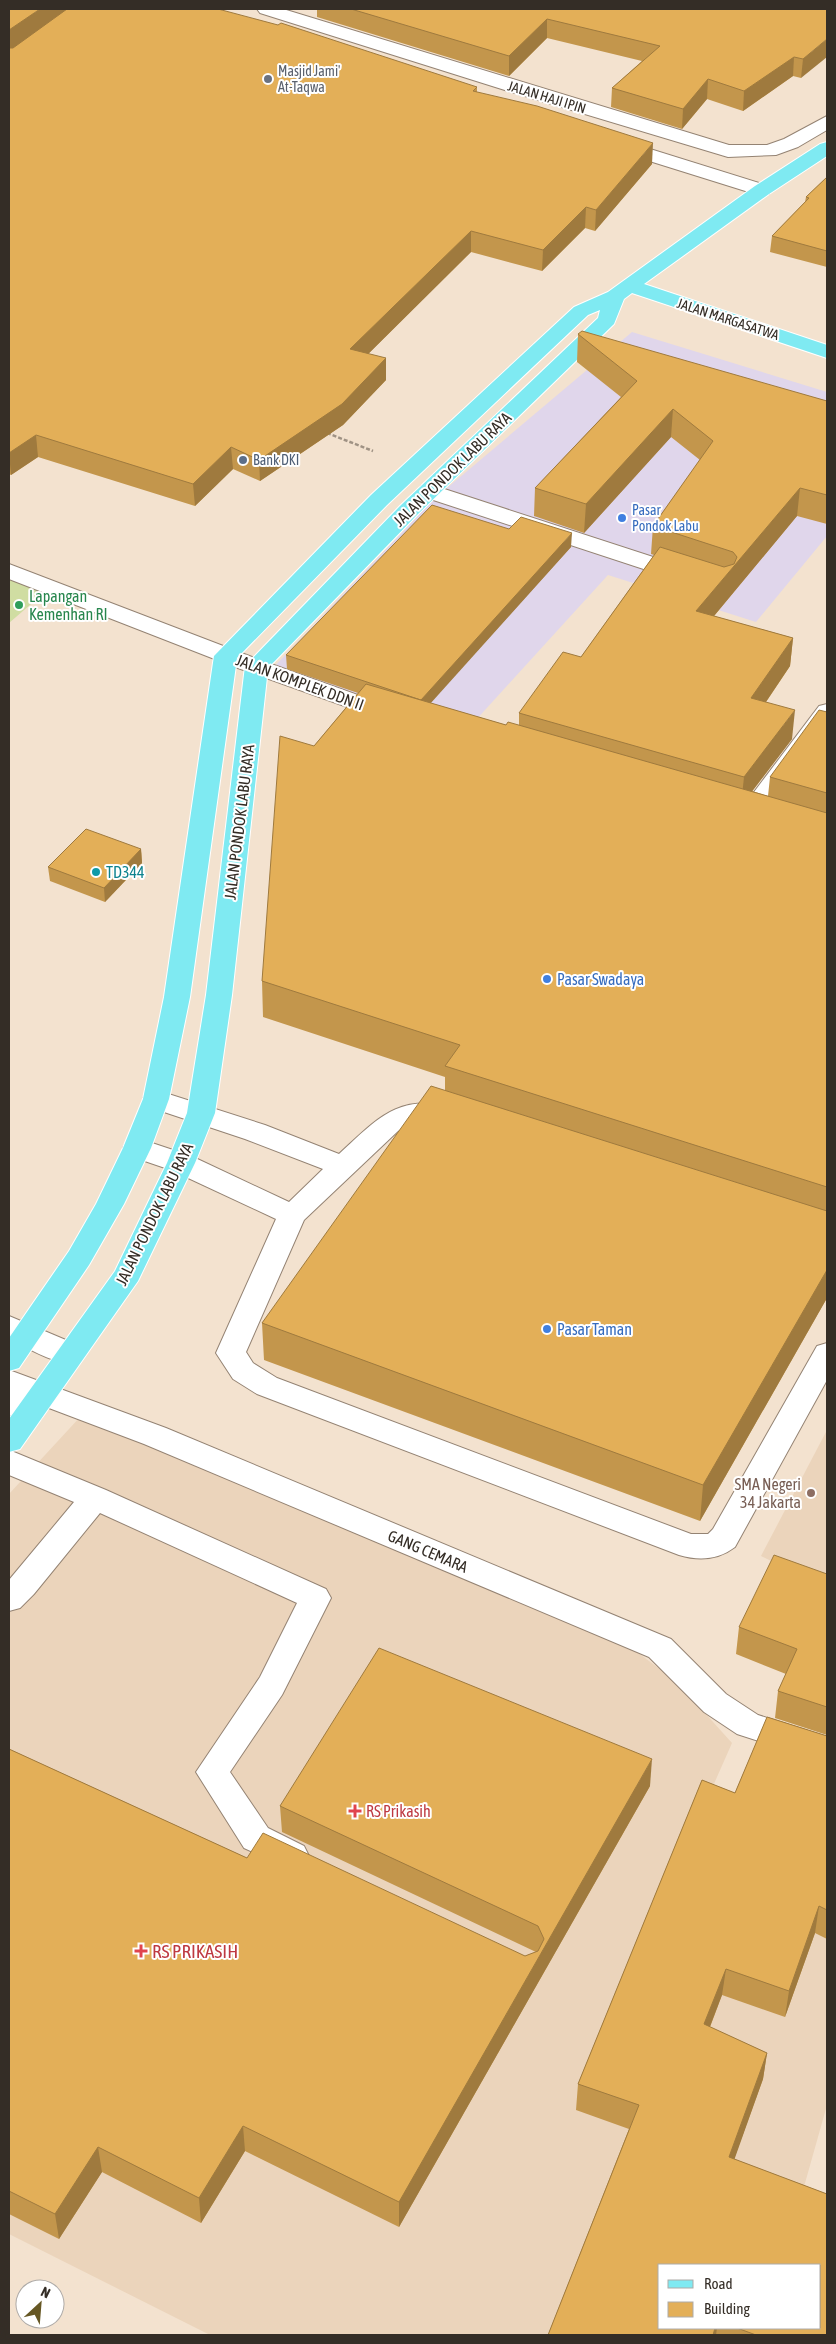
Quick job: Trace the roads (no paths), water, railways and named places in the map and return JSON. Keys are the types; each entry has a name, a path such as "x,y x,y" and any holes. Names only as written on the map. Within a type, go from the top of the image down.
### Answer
{"main road":[{"name":"JALAN PONDOK LABU RAYA","path":"226,656 379,500 581,311 622,291 762,190 827,148"},
{"name":"JALAN PONDOK LABU RAYA","path":"9,1441 27,1403 70,1354 115,1295 128,1274 181,1163 201,1113 219,995 257,666 408,511 607,320 622,291"},
{"name":"JALAN MARGASATWA","path":"622,291 827,352"},
{"path":"550,340 577,348"},
{"path":"379,500 408,511"},
{"path":"9,1360 18,1332 79,1258 110,1204 137,1148 156,1100 177,997 226,656"}],"street":[{"name":"JALAN HAJI IPIN","path":"266,9 514,87 728,151 768,151 791,143 827,122"},
{"path":"495,99 514,87"},
{"path":"601,140 762,190"},
{"path":"429,491 703,581"},
{"name":"JALAN KOMPLEK DDN II","path":"9,571 226,656 318,690 405,719"},
{"path":"774,825 739,815 827,711"},
{"path":"156,1100 201,1113 343,1166"},
{"path":"473,1123 436,1111 403,1115 388,1124 292,1215 230,1353 243,1371 267,1386 690,1546 714,1546 724,1538 827,1354"},
{"path":"137,1148 181,1163 292,1215"},
{"path":"18,1332 70,1354"},
{"name":"GANG CEMARA","path":"9,1381 27,1403 155,1436 660,1648 714,1703 748,1725 827,1750"},
{"path":"9,1462 95,1498 315,1598 272,1686 212,1772 256,1838 318,1868"},
{"path":"9,1599 95,1498"}],"place":[{"name":"Masjid Jami' At-Taqwa","path":"268,79"},
{"name":"Bank DKI","path":"243,460"},
{"name":"Pasar Pondok Labu","path":"622,518"},
{"name":"Lapangan Kemenhan RI","path":"19,605"},
{"name":"TD344","path":"96,872"},
{"name":"Pasar Swadaya","path":"547,979"},
{"name":"Pasar Taman","path":"547,1329"},
{"name":"SMA Negeri 34 Jakarta","path":"811,1493"},
{"name":"RS Prikasih","path":"355,1811"},
{"name":"RS PRIKASIH","path":"141,1951"}]}
